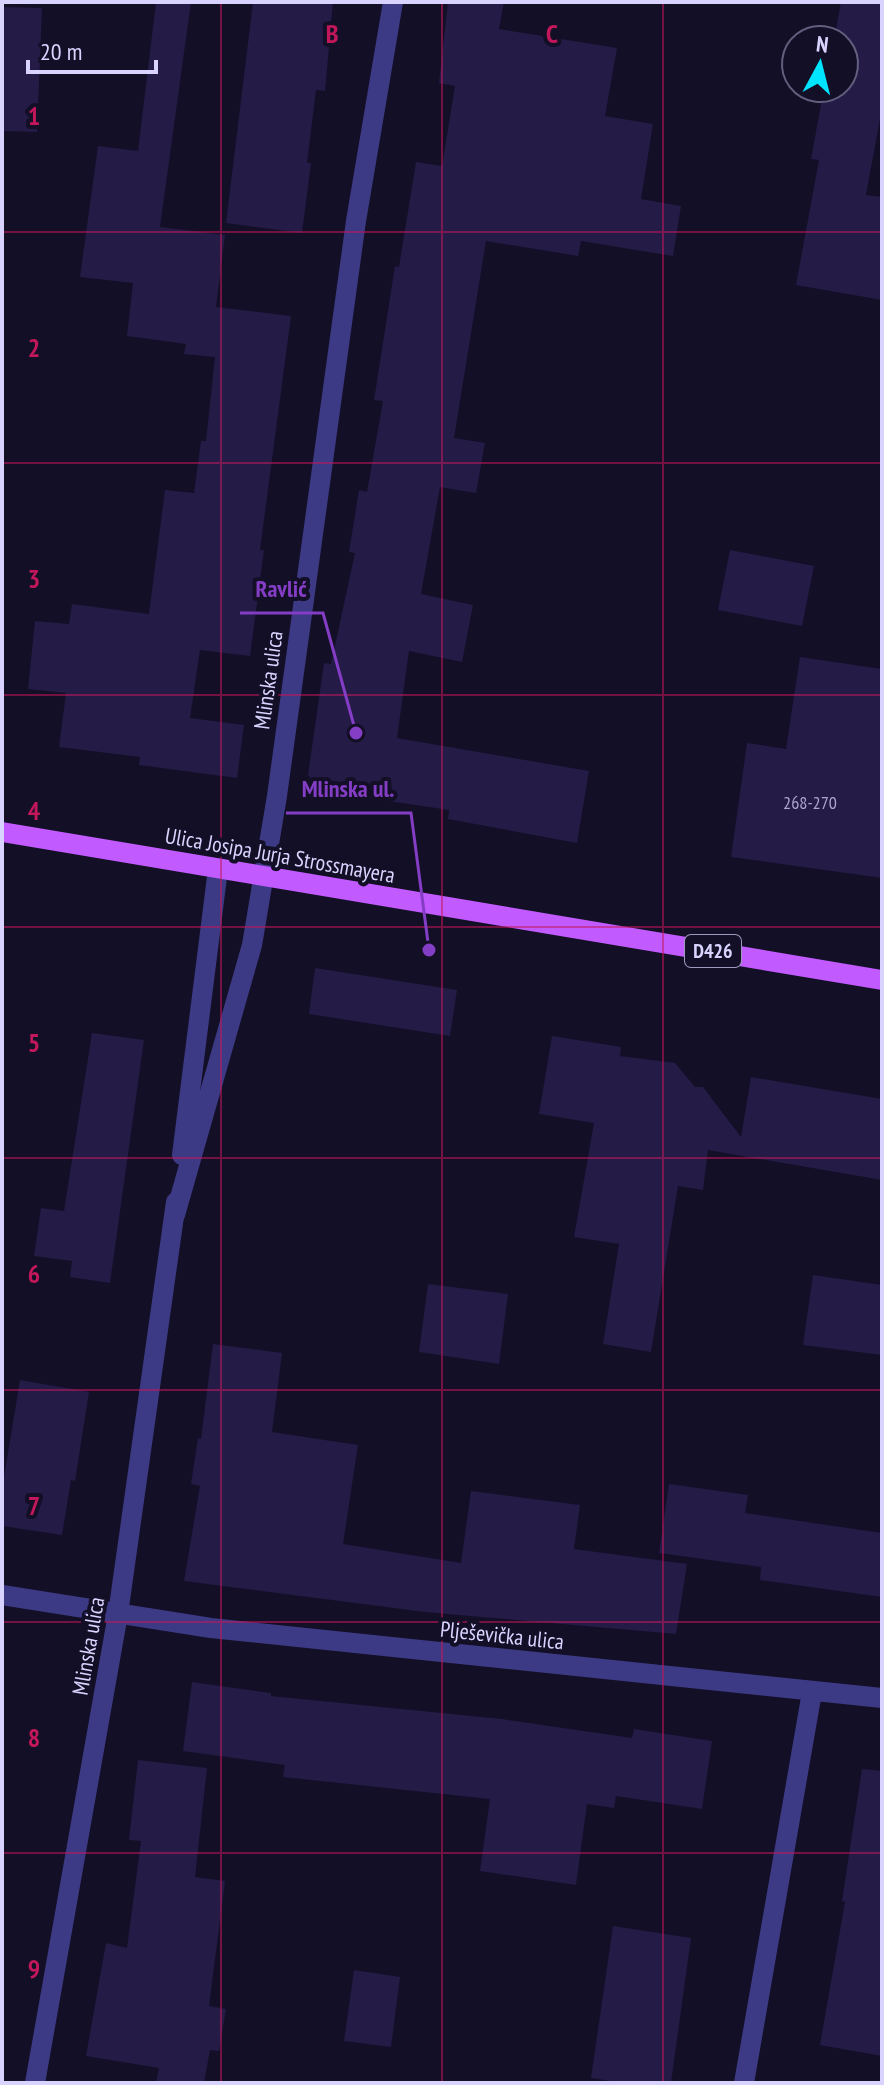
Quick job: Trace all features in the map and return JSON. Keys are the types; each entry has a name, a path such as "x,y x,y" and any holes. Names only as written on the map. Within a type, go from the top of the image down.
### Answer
{"main road":[{"name":"Ulica Josipa Jurja Strossmayera","path":"2,832 882,980"}],"street":[{"name":"Mlinska ulica","path":"175,1215 252,945 356,221 393,2"},
{"name":"Mlinska ulica","path":"35,2083 118,1614 175,1215 218,869"},
{"name":"Plješevička ulica","path":"2,1595 211,1628 882,1698"},
{"path":"744,2083 812,1692"}],"building":[{"path":"156,2 191,2 160,227 225,235 216,307 291,316 260,550 264,550 250,656 200,650 190,718 244,725 237,778 139,765 140,757 59,747 66,693 28,689 35,621 69,624 72,604 149,614 165,490 194,493 201,441 206,441 215,357 184,354 186,344 127,336 133,283 80,277 98,146 138,151"},
{"path":"253,2 333,2 325,91 316,90 302,233 226,223"},
{"path":"448,2 504,2 499,29 617,48 605,116 653,124 641,199 681,206 673,256 581,241 578,256 486,241 454,438 485,443 476,493 440,487 421,594 473,605 462,662 409,651 397,738 589,771 577,843 448,819 449,810 321,791 308,775 324,663 331,664 355,553 349,552 359,490 367,492 383,401 374,400 395,266 399,267 416,162 442,166 455,86 439,83"},
{"path":"841,2 882,2 882,108 866,195 882,197 882,300 796,285 819,160 811,159 821,104 860,104 860,24 837,24"},
{"path":"2,7 42,8 37,132 2,131"},
{"path":"730,550 814,566 802,626 718,610"},
{"path":"800,657 882,669 882,878 731,857 747,743 786,749"},
{"path":"315,968 457,990 450,1036 309,1014"},
{"path":"92,1033 144,1040 110,1283 70,1277 72,1261 34,1256 41,1208 64,1211"},
{"path":"552,1036 621,1047 620,1056 675,1063 695,1087 703,1087 741,1137 751,1077 882,1099 882,1180 708,1150 703,1190 678,1186 651,1352 603,1344 619,1244 574,1237 594,1123 539,1114"},
{"path":"813,1275 882,1285 882,1355 803,1345"},
{"path":"428,1284 508,1294 499,1364 419,1352"},
{"path":"213,1344 282,1353 272,1432 358,1445 343,1544 461,1563 471,1491 580,1505 574,1549 687,1564 676,1634 425,1612 184,1581 200,1486 191,1484 198,1438 201,1439"},
{"path":"20,1380 89,1392 75,1481 71,1480 62,1535 2,1526 2,1489"},
{"path":"669,1484 748,1495 745,1513 882,1533 882,1597 760,1580 761,1567 659,1553"},
{"path":"192,1682 271,1693 271,1696 502,1719 632,1738 634,1729 712,1741 702,1809 616,1796 614,1808 587,1804 576,1885 480,1871 490,1799 283,1777 285,1765 183,1751"},
{"path":"138,1760 207,1768 195,1877 225,1881 209,2006 226,2009 219,2051 210,2050 204,2083 156,2083 159,2068 86,2056 106,1943 127,1948 141,1841 129,1840"},
{"path":"862,1769 882,1771 882,2056 820,2045 845,1902 842,1901"},
{"path":"613,1926 691,1938 671,2083 623,2083 591,2078"},
{"path":"354,1970 400,1977 391,2047 344,2041"}],"place":[{"name":"Ravlić","path":"356,733"},
{"name":"Mlinska ul.","path":"429,950"}]}
